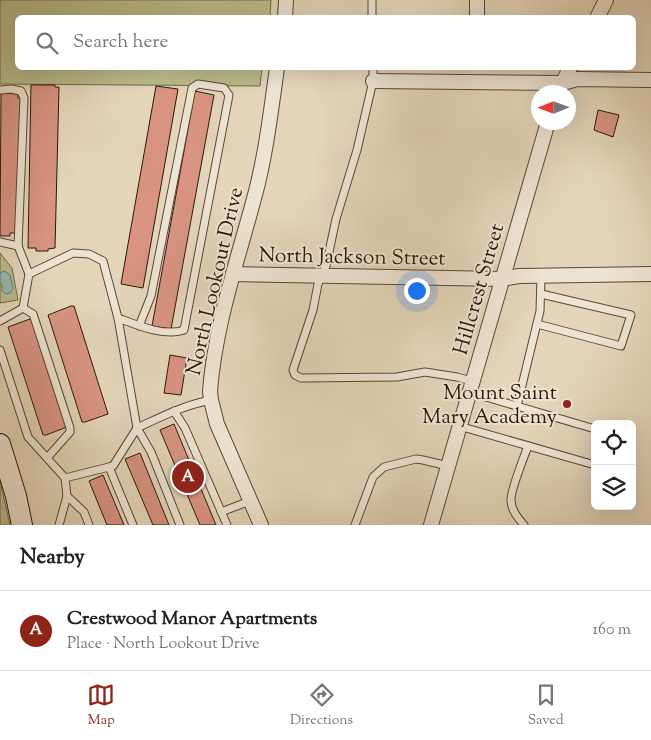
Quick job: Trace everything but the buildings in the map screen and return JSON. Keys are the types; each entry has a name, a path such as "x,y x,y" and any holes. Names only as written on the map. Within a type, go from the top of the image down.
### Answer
{"street":[{"path":"285,15 286,0"},
{"path":"477,0 477,15"},
{"path":"598,15 606,0"},
{"name":"North Lookout Drive","path":"261,525 217,424 211,400 211,377 233,274 255,192 277,70"},
{"path":"476,70 476,82"},
{"path":"562,85 569,70"},
{"path":"373,74 531,86"},
{"path":"566,85 577,79 651,80"},
{"name":"Hillcrest Street","path":"431,525 546,130"},
{"name":"North Jackson Street","path":"233,274 502,279 519,276 651,274"},
{"path":"0,444 16,496 22,525"}],"lane":[{"path":"372,0 372,15"},
{"path":"373,74 357,150 342,195 326,266 318,284 313,310 294,375 298,378 397,377 425,372 457,377 470,387 517,406 591,428"},
{"path":"118,318 139,326 174,333 184,330 229,95 224,88 198,84 192,88 150,296 139,326"},
{"path":"0,90 11,89 21,91 24,98 18,246 29,274 23,308"},
{"path":"0,242 18,246"},
{"path":"29,274 73,253 89,254 103,261 118,318 137,428 151,452 180,525"},
{"path":"517,406 540,311 542,276"},
{"path":"537,324 622,346 631,315 541,294"},
{"path":"0,321 23,308"},
{"path":"23,308 33,314 70,428 70,432 47,458"},
{"path":"0,350 28,437 65,478 67,496 58,525"},
{"path":"65,478 114,466 137,428 195,403 211,400"},
{"path":"174,411 186,428 227,525"},
{"path":"459,426 591,464"},
{"path":"524,525 513,510 510,500 528,446"},
{"path":"355,525 373,477 384,467 416,460 448,466"},
{"path":"109,467 133,525"},
{"path":"67,496 84,512 89,525"},
{"path":"221,512 250,501"}],"green space":[{"path":"0,0 271,0 270,15 15,15 15,70 262,70 260,86 0,84"},
{"path":"0,253 12,268 18,300 0,303"},
{"path":"0,481 10,525 0,525"}],"water":[{"path":"4,271 10,275 13,289 10,293 6,294 2,291 0,283 0,273"}],"place":[{"name":"Mount Saint Mary Academy","path":"567,404"},
{"name":"Crestwood Manor Apartments","path":"188,477"}]}
